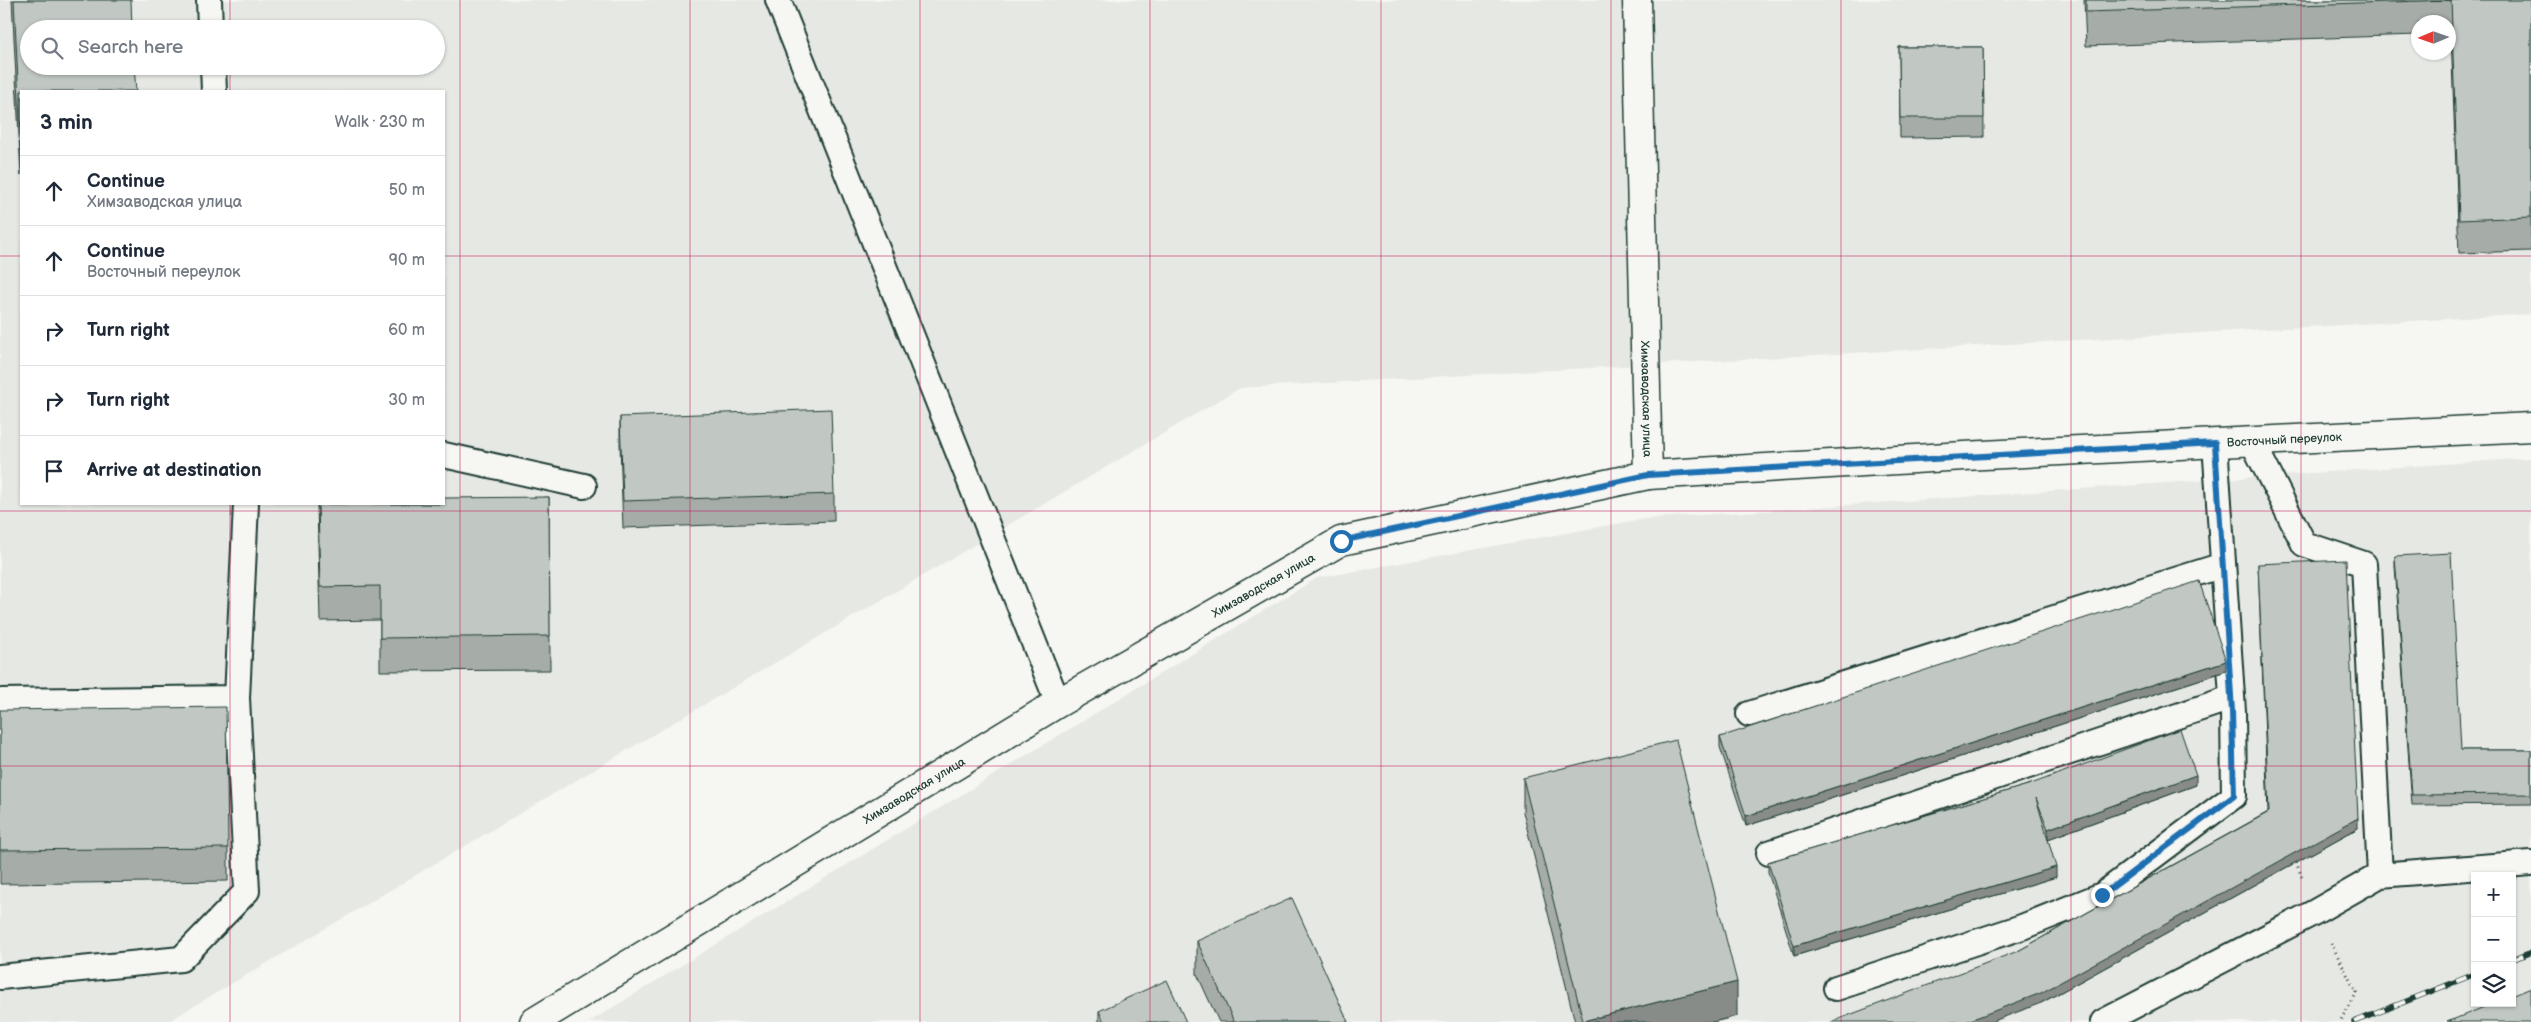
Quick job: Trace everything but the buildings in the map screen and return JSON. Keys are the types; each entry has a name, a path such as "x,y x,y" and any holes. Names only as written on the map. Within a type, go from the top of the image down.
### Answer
{"street":[{"name":"Химзаводская улица","path":"534,1022 1058,703 1341,541 1648,475 1637,0"},
{"name":"Восточный переулок","path":"1648,475 2531,427"}],"lane":[{"path":"208,0 209,20"},
{"path":"778,0 1058,703"},
{"path":"213,75 214,90"},
{"path":"2252,441 2304,544 2364,564 2380,876"},
{"path":"1836,988 2022,927 2102,895 2234,796 2231,698 2215,443"},
{"path":"445,455 584,486"},
{"path":"0,977 181,959 247,891 237,698 246,505"},
{"path":"1749,714 2222,565"},
{"path":"0,701 237,698"},
{"path":"1769,853 2231,698"},
{"path":"2103,1022 2315,912 2380,876 2531,862"}],"path":[{"path":"2340,1022 2356,992"}],"shaded area":[{"path":"0,0 2531,0 2531,314 1240,388 167,1022 0,1022"},
{"path":"2531,458 2531,1022 589,1022 1317,578 1644,519"}],"railway":[{"path":"2516,958 2531,952"},
{"path":"2354,1022 2471,976"}],"route":[{"path":"1341,541 1648,475 2215,443 2232,711 2234,796 2102,895"}]}
